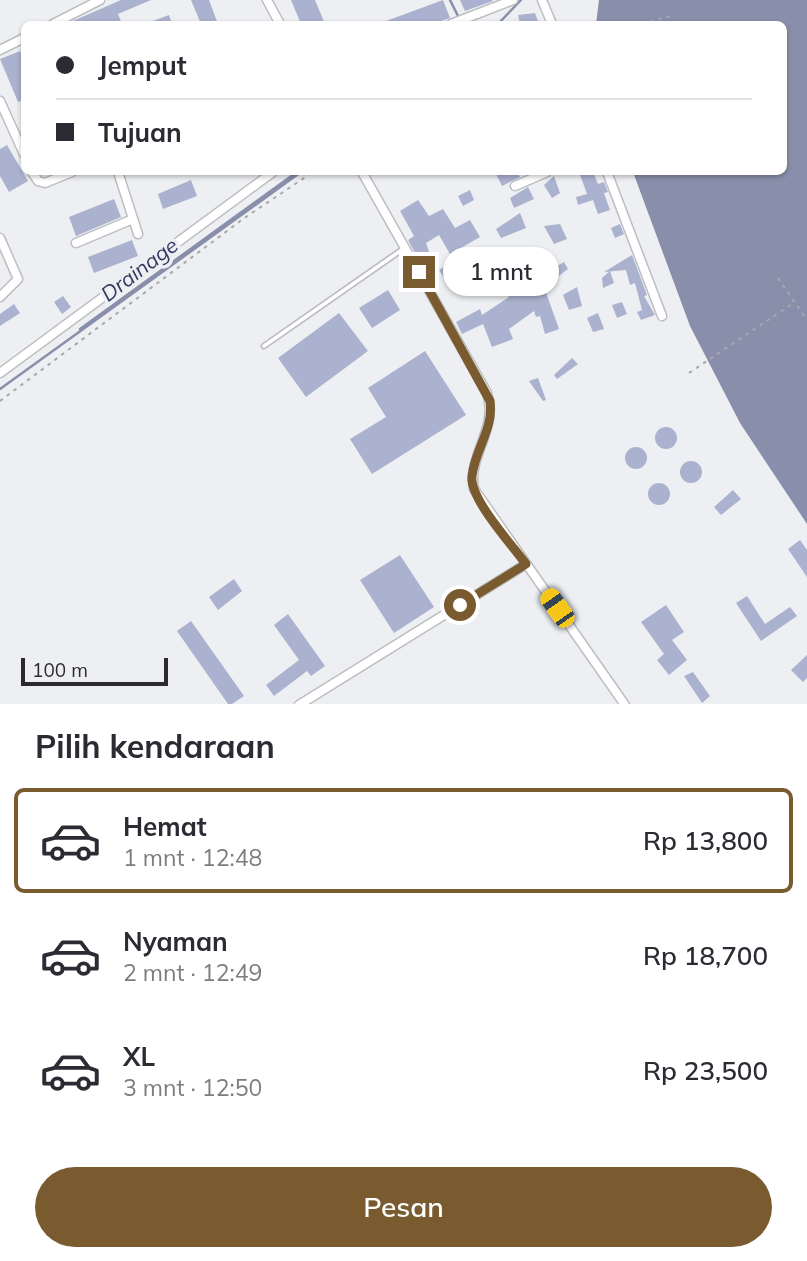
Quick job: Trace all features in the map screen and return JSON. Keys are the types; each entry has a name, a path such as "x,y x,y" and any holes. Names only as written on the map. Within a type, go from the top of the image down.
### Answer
{"street":[{"path":"62,21 100,0"},
{"path":"267,0 279,21"},
{"path":"460,21 513,0"},
{"path":"542,0 551,21"},
{"path":"0,50 21,40"},
{"path":"0,101 21,147"},
{"path":"34,175 38,181 45,183 65,175"},
{"path":"119,175 138,234"},
{"path":"0,373 269,175"},
{"path":"364,175 487,393 490,423 473,470 474,489 624,704"},
{"path":"514,186 540,175"},
{"path":"608,175 662,316"},
{"path":"76,243 133,219"},
{"path":"0,238 18,281 0,297"},
{"path":"301,704 526,564"}],"lane":[{"path":"264,346 405,248"}],"path":[{"path":"653,21 671,16"},
{"path":"0,401 243,219 309,175"},
{"path":"778,278 807,320"},
{"path":"689,373 794,302"}],"water":[{"path":"599,0 807,0 807,524 740,423 690,326 634,175 787,175 787,21 596,21"}],"building":[{"path":"121,0 151,0 118,14 121,21 73,21"},
{"path":"191,0 209,0 217,21 200,21"},
{"path":"291,0 315,0 324,21 300,21"},
{"path":"443,0 450,18 441,21 386,21"},
{"path":"460,0 492,0 493,1 465,11"},
{"path":"535,13 538,21 519,21 518,15"},
{"path":"169,15 171,21 153,21"},
{"path":"20,51 21,101 18,102 0,59"},
{"path":"7,145 21,169 21,175 24,175 28,181 9,192 0,176 0,149"},
{"path":"496,175 520,177 502,186"},
{"path":"580,175 594,175 598,184 604,182 608,192 604,193 610,210 598,214 593,200 578,205 576,197 587,194"},
{"path":"554,176 560,193 552,198 544,185"},
{"path":"191,180 197,196 163,209 158,194"},
{"path":"528,187 534,199 514,208 510,198"},
{"path":"470,190 474,200 463,206 458,196"},
{"path":"114,199 121,217 76,236 69,217"},
{"path":"418,200 429,216 443,209 455,228 470,220 480,237 459,249 469,268 446,281 439,270 454,261 439,235 426,243 432,260 420,262 408,240 414,236 400,211"},
{"path":"520,213 526,228 501,238 496,229"},
{"path":"560,224 567,239 554,244 544,226"},
{"path":"620,224 624,234 615,238 611,228"},
{"path":"132,240 138,256 94,273 88,257"},
{"path":"632,255 647,295 644,296 655,315 641,320 637,312 642,310 635,283 630,285 626,270 604,272"},
{"path":"564,262 568,269 544,287 559,329 545,334 540,316 536,317 534,311 509,329 513,339 492,347 483,324 462,334 456,322 480,309 482,315 509,297 505,291 535,280 530,273 538,270 540,276 552,265 554,268"},
{"path":"610,271 614,283 603,288 602,278"},
{"path":"577,287 582,306 569,310 563,295"},
{"path":"388,290 400,310 372,328 359,308"},
{"path":"63,296 71,307 62,314 54,302"},
{"path":"622,302 627,314 617,318 612,305"},
{"path":"14,304 20,313 0,326 0,314"},
{"path":"339,313 368,351 306,397 278,358"},
{"path":"598,313 604,329 593,332 587,318"},
{"path":"425,351 466,415 372,474 350,439 386,417 368,388"},
{"path":"572,358 578,364 557,379 554,375"},
{"path":"538,378 546,400 543,401 529,381"},
{"path":"666,427 674,430 677,438 674,446 666,449 658,446 655,438 658,430"},
{"path":"636,447 644,450 647,458 644,466 636,469 628,466 625,458 628,450"},
{"path":"691,461 699,464 702,472 699,480 691,483 683,480 680,472 683,464"},
{"path":"659,483 667,486 670,494 667,502 659,505 651,502 648,494 651,486"},
{"path":"733,490 741,499 721,515 714,507"},
{"path":"800,540 807,550 807,577 788,549"},
{"path":"400,555 434,607 394,633 360,580"},
{"path":"234,579 242,591 218,610 209,597"},
{"path":"747,596 765,624 790,607 797,616 761,641 736,603"},
{"path":"666,605 684,632 672,640 687,660 669,675 657,660 664,654 641,622"},
{"path":"288,614 325,666 311,676 307,671 274,696 266,685 299,660 274,625"},
{"path":"191,621 244,696 232,704 228,704 177,631"},
{"path":"807,655 807,678 803,682 791,670"},
{"path":"693,672 710,696 702,703 684,676"}],"waterway":[{"path":"450,0 460,21"},
{"name":"Drainage","path":"501,21 521,0"},
{"name":"Drainage","path":"80,329 293,175"},
{"name":"Drainage","path":"0,389 297,175"}],"route":[{"path":"419,272 490,401 490,423 471,479 474,489 526,564 460,605"}]}
